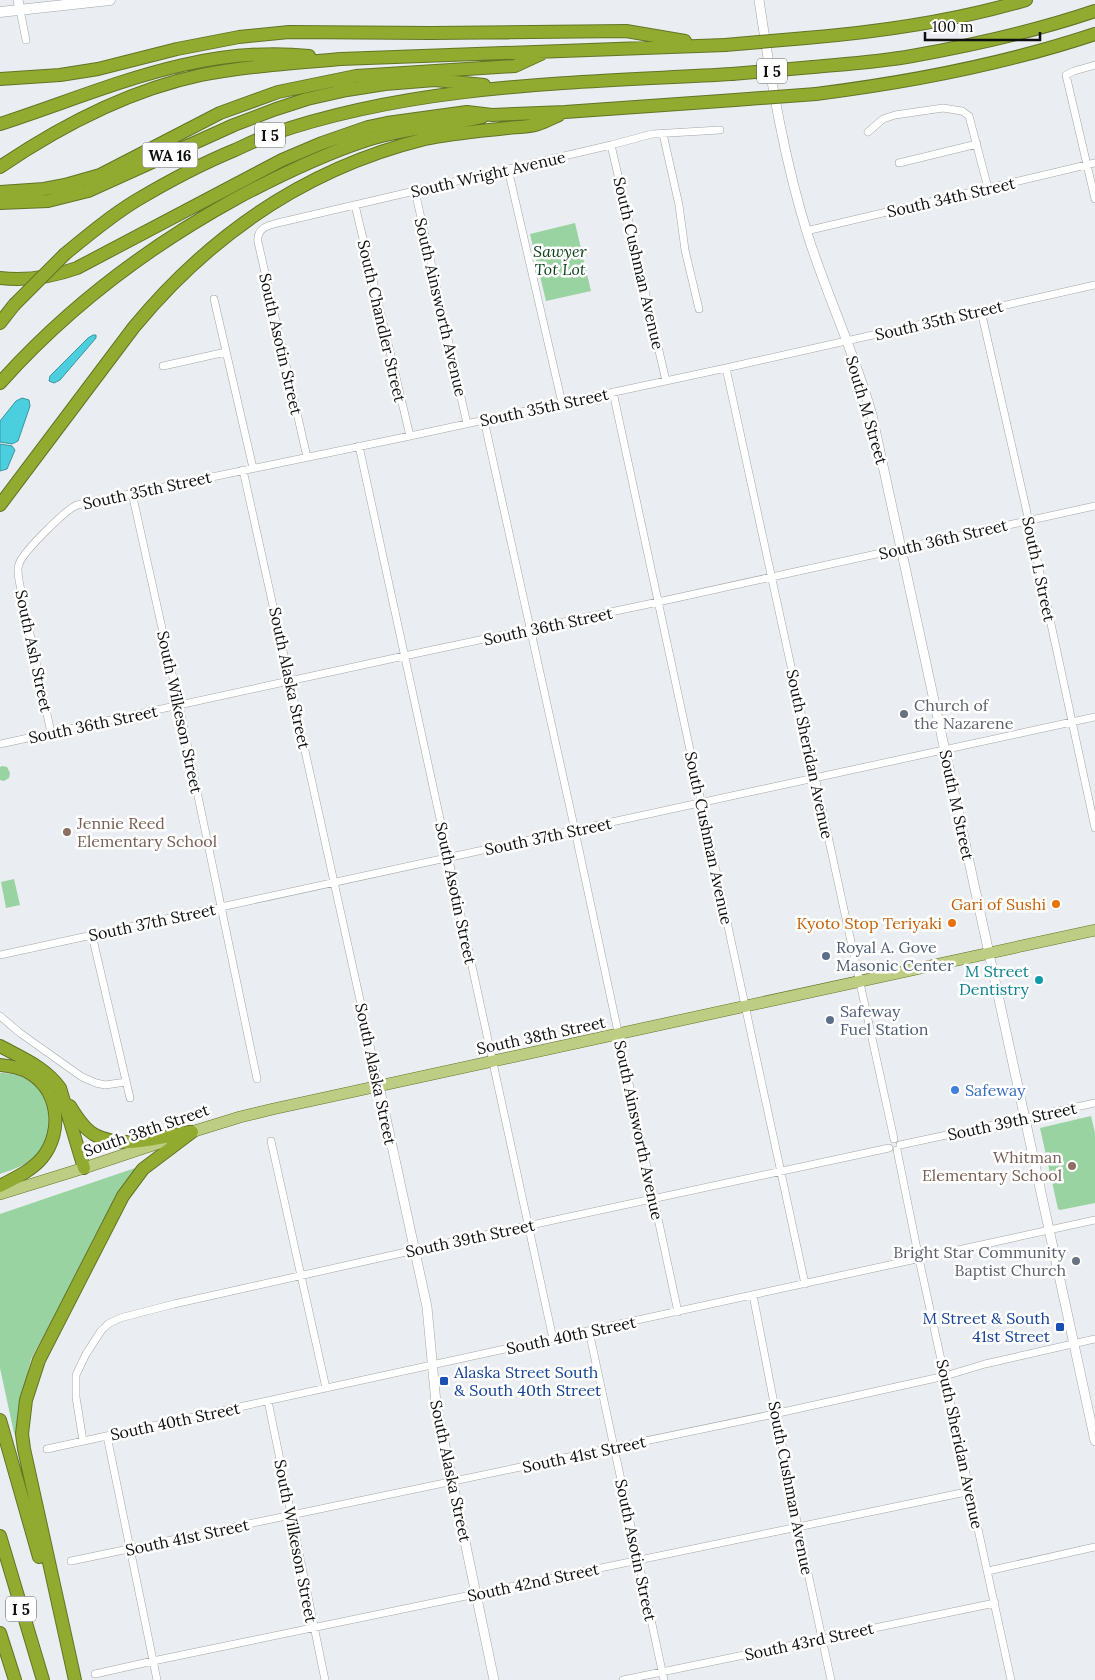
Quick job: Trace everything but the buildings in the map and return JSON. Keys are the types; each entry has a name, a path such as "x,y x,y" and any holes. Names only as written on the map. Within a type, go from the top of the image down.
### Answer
{"highway":[{"name":"I 5","path":"0,167 35,144 84,118 156,88 200,76 243,69 341,59 719,45 806,38 940,21 1026,0"},
{"name":"I 5","path":"0,323 14,305 65,254 136,200 208,162 268,135 328,117 433,96 504,88 732,74 910,56 1022,32 1095,11"},
{"path":"0,79 60,75 98,69 222,40 289,32 626,31 719,45"},
{"path":"0,278 36,278 58,275 78,268 266,168 300,152 353,132 386,123 467,112 492,115 565,112 816,94 888,84 947,73 1036,52 1095,34"},
{"path":"0,192 44,189 100,175 220,113 278,92 356,76 515,66 548,51"},
{"path":"0,124 113,84 188,64 244,55 282,53 341,59"},
{"name":"WA 16","path":"0,203 48,201 88,191 234,125 306,99 385,84 435,80 504,88"},
{"path":"0,505 156,300 193,264 253,216 272,203 330,172 393,148 426,139 455,134 536,124 565,112"},
{"path":"0,383 41,340 128,267 169,238 255,188 290,170 368,139 399,131 466,121 492,115"},
{"path":"0,1046 32,1062 52,1078 79,1120 93,1134 113,1140 137,1141 192,1132"},
{"path":"0,1065 24,1070 39,1080 52,1101 56,1118 52,1142 43,1156 30,1169 0,1186"},
{"path":"60,1088 84,1168"},
{"path":"75,1680 24,1449 22,1434 26,1400 39,1360 123,1196 143,1169 192,1132"},
{"path":"0,1420 75,1680"},
{"name":"I 5","path":"0,1536 43,1680"},
{"name":"I 5","path":"0,1633 15,1680"}],"main road":[{"path":"0,12 19,5 110,0"},
{"name":"South 38th Street","path":"0,1194 240,1117 1095,930"}],"street":[{"name":"South M Street","path":"759,0 781,128 794,187 806,231 860,376 872,415 1095,1441"},
{"path":"19,5 26,40"},
{"path":"1095,65 1066,75 1095,200"},
{"path":"868,132 883,119 895,115 943,108 965,112 969,116 988,188"},
{"name":"South Wright Avenue","path":"260,232 271,225 652,134 720,130"},
{"path":"664,134 679,205 685,250 700,309"},
{"path":"899,163 977,144"},
{"name":"South Cushman Avenue","path":"611,145 666,381"},
{"name":"South 34th Street","path":"806,231 1095,163"},
{"path":"508,169 562,403"},
{"name":"South Ainsworth Avenue","path":"415,191 467,424"},
{"name":"South Chandler Street","path":"355,205 410,436"},
{"name":"South Asotin Street","path":"260,232 258,242 307,457"},
{"name":"South 35th Street","path":"18,568 24,555 70,509 82,503 467,424 1095,285"},
{"path":"214,299 253,468"},
{"name":"South L Street","path":"981,311 1095,828"},
{"path":"163,366 226,352"},
{"name":"South Sheridan Avenue","path":"726,368 859,981 897,1145 919,1259 1011,1680"},
{"name":"South Cushman Avenue","path":"613,392 805,1284"},
{"name":"South Ainsworth Avenue","path":"484,420 575,830 678,1312"},
{"name":"South Asotin Street","path":"359,446 553,1339"},
{"name":"South Alaska Street","path":"244,470 415,1250 428,1316 431,1366 436,1403 494,1680"},
{"name":"South Wilkeson Street","path":"132,493 179,705 257,1079"},
{"name":"South 36th Street","path":"0,744 1095,506"},
{"name":"South Ash Street","path":"18,568 21,591 51,733"},
{"name":"South 37th Street","path":"0,955 1095,718"},
{"path":"92,935 130,1098"},
{"path":"0,1016 20,1033 82,1077 105,1085 126,1082"},
{"name":"South 39th Street","path":"84,1441 75,1382 86,1354 101,1331 106,1325 117,1320 135,1314 415,1250 889,1148 891,1150 897,1145 1095,1103"},
{"path":"271,1141 326,1388"},
{"name":"South 40th Street","path":"47,1449 1095,1220"},
{"name":"South Cushman Avenue","path":"753,1295 798,1527 831,1680"},
{"name":"South Asotin Street","path":"589,1331 664,1680"},
{"name":"South 41st Street","path":"71,1561 776,1413 946,1376 985,1364 1095,1339"},
{"name":"South Wilkeson Street","path":"268,1401 326,1680"},
{"path":"107,1436 157,1680"},
{"name":"South 42nd Street","path":"96,1674 970,1491"},
{"path":"988,1571 1095,1547"},
{"name":"South 43rd Street","path":"623,1680 995,1603"}],"green space":[{"name":"Sawyer Tot Lot","path":"575,223 591,291 546,301 530,234"},
{"path":"0,767 7,767 10,773 9,778 4,781 0,780"},
{"path":"14,879 20,905 6,908 1,882"},
{"path":"0,1073 23,1077 37,1087 46,1103 49,1121 46,1140 34,1158 23,1165 0,1174"},
{"name":"Whitman Elementary School","path":"1091,1116 1095,1133 1095,1203 1060,1210 1058,1209 1040,1128"},
{"path":"141,1166 121,1189 31,1359 17,1419 18,1437 14,1433 0,1368 0,1214"}],"water":[{"path":"93,335 96,335 96,338 60,380 54,383 49,381 50,376"},
{"path":"22,398 29,400 30,406 18,441 12,444 0,442 0,421 16,401"},
{"path":"0,444 12,446 15,450 7,469 0,471"}],"place":[{"name":"Church of the Nazarene","path":"904,714"},
{"name":"Jennie Reed Elementary School","path":"67,832"},
{"name":"Gari of Sushi","path":"1056,904"},
{"name":"Kyoto Stop Teriyaki","path":"952,923"},
{"name":"Royal A. Gove Masonic Center","path":"826,956"},
{"name":"M Street Dentistry","path":"1039,980"},
{"name":"Safeway Fuel Station","path":"830,1020"},
{"name":"Safeway","path":"955,1090"},
{"name":"Whitman Elementary School","path":"1072,1166"},
{"name":"Bright Star Community Baptist Church","path":"1076,1261"},
{"name":"M Street & South 41st Street","path":"1060,1327"},
{"name":"Alaska Street South & South 40th Street","path":"444,1381"}]}
